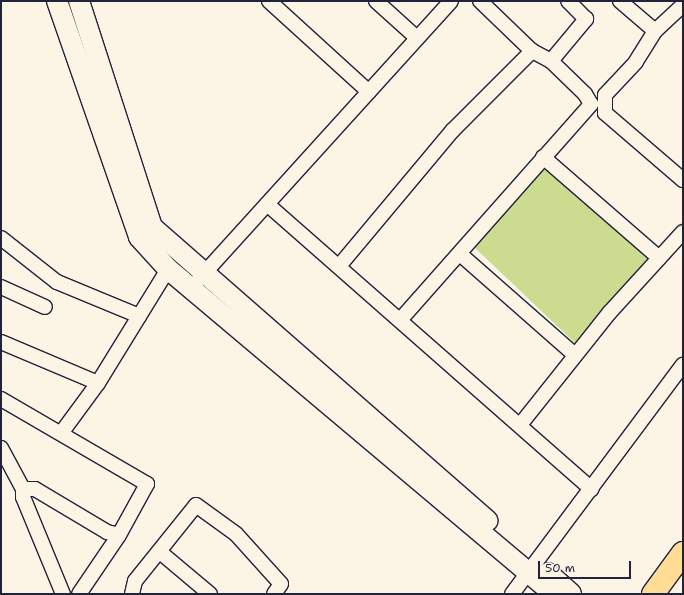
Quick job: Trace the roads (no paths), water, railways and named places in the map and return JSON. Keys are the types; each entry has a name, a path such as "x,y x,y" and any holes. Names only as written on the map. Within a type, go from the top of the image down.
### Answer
{"highway":[{"path":"653,594 683,553"},
{"path":"668,594 683,573"}],"street":[{"path":"57,1 108,120 146,232 168,269 400,454"},
{"path":"79,1 108,120"},
{"path":"269,1 369,92"},
{"path":"376,1 417,38"},
{"path":"191,288 451,1"},
{"path":"401,319 591,104 585,94 551,61 532,51 480,1"},
{"path":"551,61 586,19 568,1"},
{"path":"620,1 655,31"},
{"path":"683,5 655,31 636,62 604,95 606,113 683,180"},
{"path":"340,265 453,130 532,51"},
{"path":"543,157 659,258"},
{"path":"267,204 340,265 592,489"},
{"path":"146,232 204,273 400,454 533,568 571,594"},
{"path":"520,425 575,355 683,232"},
{"path":"1,238 57,282 139,316"},
{"path":"460,254 575,355"},
{"path":"62,432 98,383 168,269"},
{"path":"1,287 45,307"},
{"path":"1,342 98,383"},
{"path":"512,594 592,489 683,365"},
{"path":"1,399 62,432 147,484 119,535 79,594"},
{"path":"1,448 23,489 23,497 63,594"},
{"path":"23,489 35,489 107,532 119,535"},
{"path":"132,594 135,580 160,552 196,505 236,534 282,584 274,594"},
{"path":"160,552 207,593"},
{"path":"533,568 554,594"}]}
